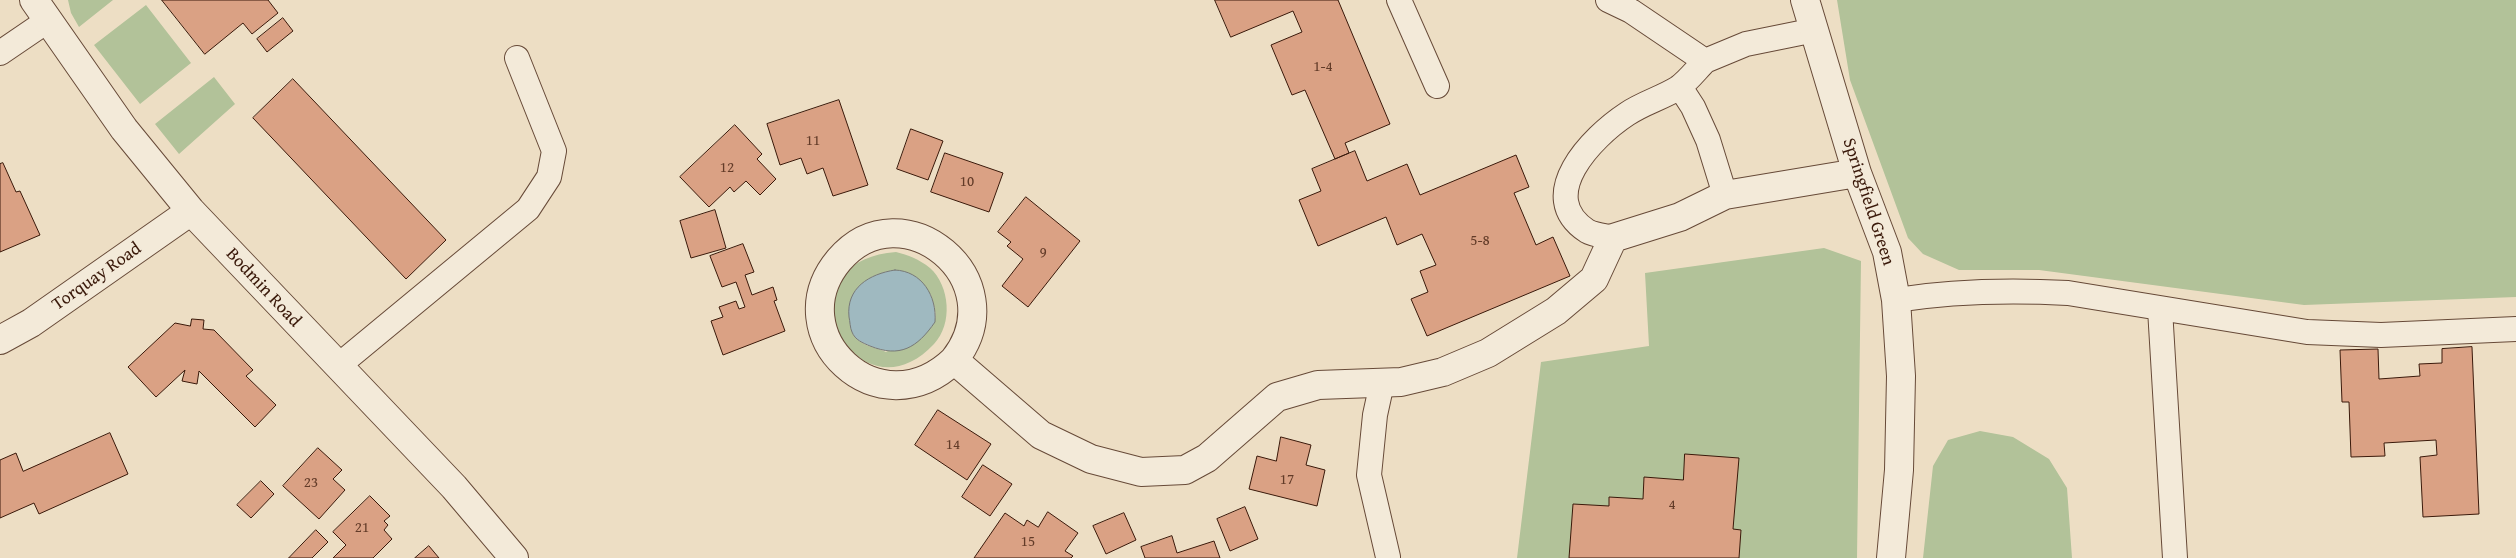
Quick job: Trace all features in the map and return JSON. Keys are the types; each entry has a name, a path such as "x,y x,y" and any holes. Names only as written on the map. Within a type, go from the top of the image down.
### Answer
{"street":[{"name":"Springfield Green","path":"1805,0 1857,173 1888,252 1896,300 1901,385 1899,470 1891,558"},
{"name":"Bodmin Road","path":"40,11 124,129 191,211 454,486 514,558"},
{"path":"954,360 1041,435 1091,459 1141,472 1185,470 1207,458 1277,397 1318,384 1401,382 1443,372 1488,354 1548,316 1594,279 1613,238 1680,216 1726,195 1857,173"},
{"name":"Torquay Road","path":"0,340 31,322 191,211"},
{"path":"902,234 915,236 936,245 955,261 967,282 972,306 970,330 961,351 954,360 925,381 902,386 879,384 856,375 838,359 828,344 820,314 824,286 840,259 856,246 868,240 882,235 902,234"}],"lane":[{"path":"1399,0 1437,86"},
{"path":"1608,0 1631,11 1705,61"},
{"path":"0,53 40,11"},
{"path":"1613,238 1589,232 1574,220 1565,203 1570,173 1590,145 1627,114 1680,87 1705,61 1746,44 1815,30"},
{"path":"338,366 528,209 548,176 554,151 517,58"},
{"path":"1680,87 1693,107 1708,140 1726,195"},
{"path":"1896,300 1930,295 2045,292 2108,298 2160,309 2278,328 2342,334 2382,335 2516,329"},
{"path":"2160,309 2175,558"},
{"path":"1382,383 1375,415 1369,476 1388,557"}],"green space":[{"path":"68,0 113,0 79,27 71,13"},
{"path":"1837,0 2516,0 2516,297 2304,305 2039,270 1959,270 1923,254 1908,238 1850,80"},
{"path":"146,5 191,63 140,104 94,45"},
{"path":"214,77 235,104 179,154 155,124"},
{"path":"1824,248 1861,261 1857,558 1517,558 1541,362 1649,346 1645,273"},
{"path":"896,252 900,253 930,268 942,285 947,305 944,326 940,336 934,344 905,364 878,366 855,354 839,333 833,307 839,282 859,262","holes":["895,270 931,295 935,312 934,323 926,331 913,339 886,352 863,343 854,335 850,318 852,299 856,291 868,279"]},
{"path":"1980,431 2013,437 2049,459 2067,488 2072,558 1923,558 1933,466 1948,440"}],"water":[{"path":"895,270 905,271 913,275 926,287 933,303 935,322 914,344 899,351 890,351 870,346 853,335 849,307 855,290 861,284 876,275"}],"building":[{"path":"162,0 268,0 278,13 252,34 243,23 205,54"},
{"path":"1215,0 1338,0 1390,124 1345,143 1349,153 1335,159 1305,90 1292,95 1271,45 1302,32 1293,11 1231,37"},
{"path":"283,18 293,31 267,52 257,39"},
{"path":"293,79 446,240 406,279 253,118"},
{"path":"839,100 868,185 833,196 823,168 807,174 801,158 780,165 767,124"},
{"path":"735,125 762,154 757,159 776,179 760,195 746,181 734,192 730,187 709,207 680,177"},
{"path":"911,129 943,141 928,180 897,169"},
{"path":"1355,151 1367,181 1407,164 1420,195 1516,155 1529,187 1514,193 1536,245 1553,237 1570,276 1427,336 1411,299 1428,292 1420,271 1436,265 1422,234 1397,245 1386,217 1318,246 1299,200 1321,191 1312,169"},
{"path":"945,153 1003,173 989,212 931,192"},
{"path":"3,163 16,192 20,191 40,235 0,252 0,164"},
{"path":"1026,197 1080,241 1028,307 1002,286 1023,259 1007,246 1011,242 998,232"},
{"path":"715,210 726,248 691,258 680,221"},
{"path":"743,244 754,272 745,275 752,295 773,287 777,300 774,301 785,331 723,355 711,321 723,317 719,307 736,301 739,309 745,307 736,282 722,287 710,256"},
{"path":"192,319 204,320 203,329 214,330 253,370 246,376 276,405 255,427 199,371 197,384 182,381 185,370 156,397 128,367 175,323 190,326"},
{"path":"2472,347 2479,514 2423,517 2420,457 2437,455 2436,440 2384,443 2385,456 2351,457 2349,402 2342,402 2340,350 2378,349 2379,379 2420,376 2419,364 2442,363 2442,349"},
{"path":"938,410 991,444 967,480 915,445"},
{"path":"110,433 128,474 39,514 34,503 0,518 0,460 16,453 23,471"},
{"path":"1281,437 1311,445 1306,465 1325,470 1317,506 1249,489 1257,456 1276,461"},
{"path":"318,448 342,470 333,479 345,490 319,519 283,486"},
{"path":"1685,454 1739,458 1733,529 1741,530 1739,558 1569,558 1573,504 1609,506 1609,497 1643,499 1644,477 1683,480"},
{"path":"983,465 1012,484 990,516 962,497"},
{"path":"261,481 274,494 251,518 237,505"},
{"path":"370,496 390,516 384,521 388,525 384,530 392,539 373,558 333,558 346,545 333,532"},
{"path":"1245,507 1258,539 1230,551 1217,519"},
{"path":"1048,512 1078,533 1065,551 1073,556 1071,558 974,558 1005,513 1024,526 1027,520 1038,527"},
{"path":"1124,513 1136,540 1106,554 1093,526"},
{"path":"316,530 328,542 312,558 289,558"},
{"path":"1172,536 1177,553 1214,541 1220,558 1145,558 1141,547"},
{"path":"429,546 439,558 415,558"}]}
